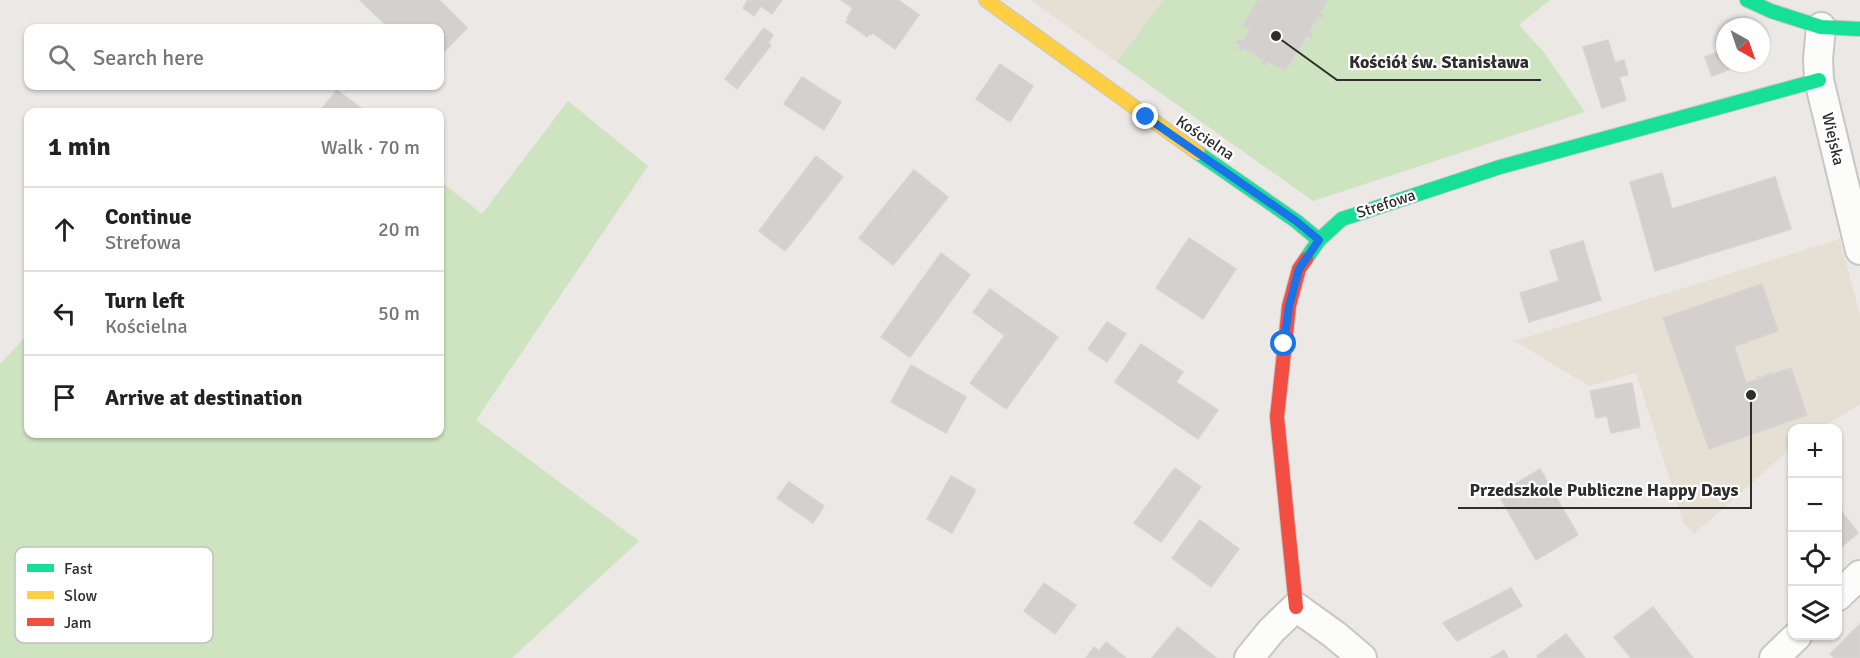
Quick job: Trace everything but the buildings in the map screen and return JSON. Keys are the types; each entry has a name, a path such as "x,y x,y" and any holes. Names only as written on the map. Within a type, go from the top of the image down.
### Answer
{"street":[{"name":"Kościelna","path":"986,0 1146,117 1296,221 1319,240"},
{"path":"1747,0 1770,11 1821,27 1860,29"},
{"name":"Wiejska","path":"1821,27 1818,59 1820,80 1860,250"},
{"name":"Strefowa","path":"1296,607 1277,417 1289,306 1299,269 1319,240 1342,219 1500,167 1820,80"},
{"path":"1842,592 1860,575"},
{"path":"1249,658 1271,631 1296,607 1362,658"},
{"path":"1774,658 1793,640"}],"shaded area":[{"path":"1031,0 1163,0 1117,62"},
{"path":"1840,239 1860,316 1860,404 1828,424 1788,424 1788,451 1694,534 1684,524 1636,373 1589,386 1515,341"}],"green space":[{"path":"1163,0 1550,0 1519,25 1543,51 1585,112 1313,201 1117,62"},
{"path":"568,101 648,166 476,420 639,541 512,658 0,658 0,364 24,338 24,438 444,438 444,184 482,214"}],"traffic: fast":[{"path":"1747,0 1771,11 1821,27 1860,29"},
{"path":"1306,259 1319,240 1342,219 1500,167 1819,80"},
{"path":"1198,153 1296,221 1319,240"}],"traffic: slow":[{"path":"986,0 1198,153"}],"traffic: jam":[{"path":"1296,607 1277,417 1289,306 1299,269 1306,259"}],"place":[{"name":"Kościół św. Stanisława","path":"1276,36"},
{"name":"Przedszkole Publiczne Happy Days","path":"1751,395"}],"route":[{"path":"1146,117 1296,221 1319,240 1299,269 1289,306 1284,344"}]}
